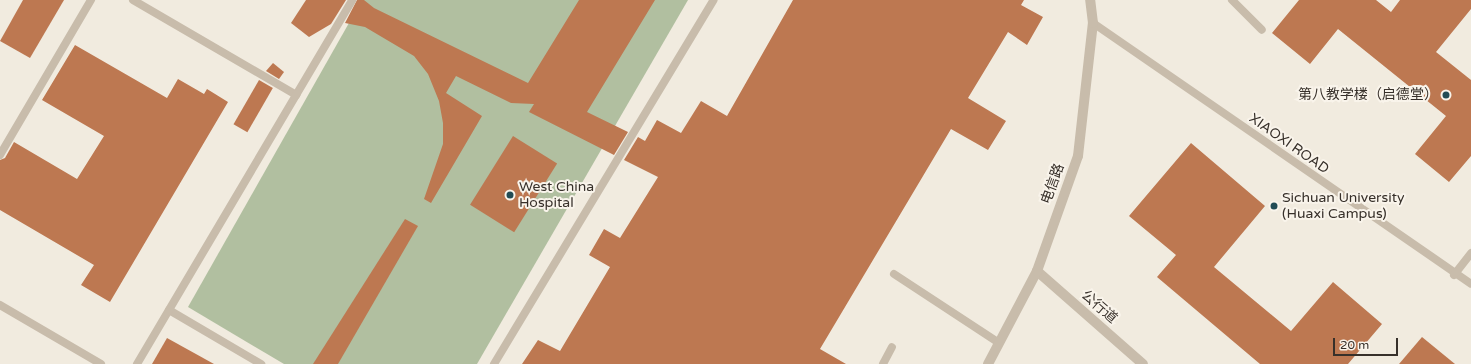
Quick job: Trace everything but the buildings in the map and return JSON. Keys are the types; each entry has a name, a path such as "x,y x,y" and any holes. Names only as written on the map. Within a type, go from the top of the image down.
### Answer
{"street":[{"name":"电信路","path":"988,364 1037,271 1078,156 1093,23 1090,0"},
{"name":"公行道","path":"1037,271 1143,364"}],"lane":[{"path":"0,155 91,0"},
{"path":"132,0 296,95"},
{"path":"137,364 352,0"},
{"path":"494,364 714,0"},
{"path":"1232,0 1262,30"},
{"name":"XIAOXI ROAD","path":"1093,23 1454,275 1471,284"},
{"path":"1454,275 1471,253"},
{"path":"894,274 999,343"},
{"path":"0,305 101,364"},
{"path":"169,310 261,364"},
{"path":"883,364 892,347"}],"green space":[{"path":"362,0 688,0 477,364 284,364 188,307"}],"place":[{"name":"第八教学楼（启德堂）","path":"1446,95"},
{"name":"West China Hospital","path":"510,195"},
{"name":"Sichuan University (Huaxi Campus)","path":"1274,206"}]}
